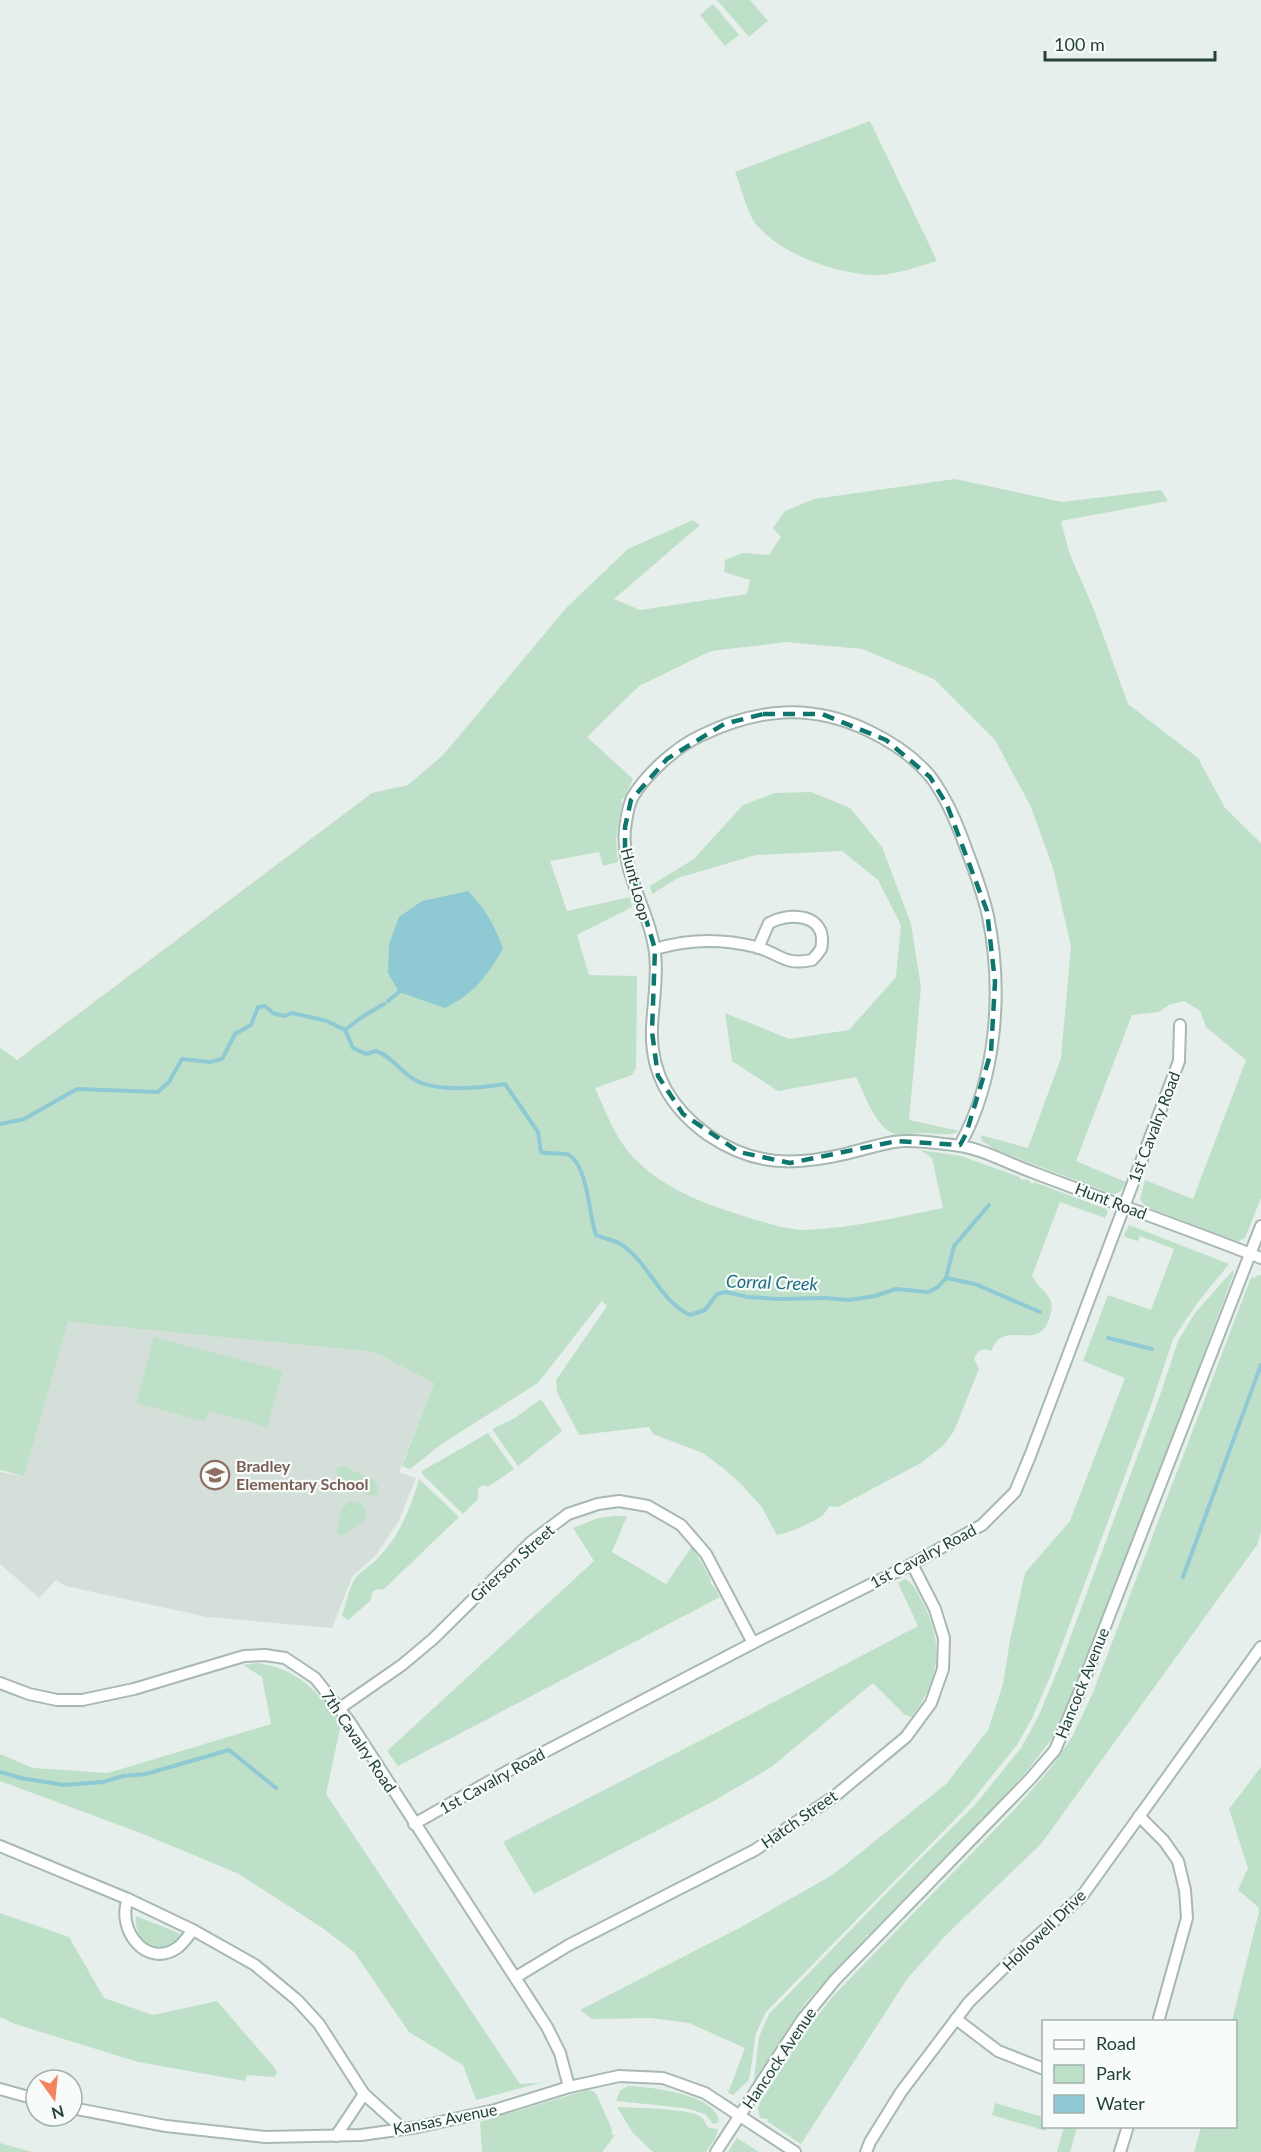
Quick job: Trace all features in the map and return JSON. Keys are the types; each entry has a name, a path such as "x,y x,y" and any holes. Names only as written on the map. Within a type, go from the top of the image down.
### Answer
{"street":[{"name":"Hunt Loop","path":"795,711 822,714 857,725 886,740 911,757 930,777 960,832 987,911 993,945 995,981 991,1052 986,1080 960,1145 897,1141 816,1161 790,1163 764,1160 739,1152 709,1135 683,1114 669,1096 653,1057 655,949 625,849 625,827 631,800 647,779 667,759 692,740 724,724 763,714 795,711"},
{"path":"655,949 690,941 718,940 758,948 796,963 812,960 822,947 821,931 814,921 797,916 779,917 769,923 758,948"},
{"name":"1st Cavalry Road","path":"414,1824 506,1772 753,1642 912,1564 982,1525 1015,1492 1179,1061 1180,1025"},
{"name":"Hunt Road","path":"960,1145 1256,1256"},
{"name":"Hancock Avenue","path":"716,2152 802,2020 835,1980 1031,1778 1054,1750 1256,1256 1261,1226"},
{"name":"Grierson Street","path":"340,1708 402,1665 433,1639 531,1542 568,1514 598,1504 619,1501 648,1506 681,1525 706,1554 753,1642"},
{"name":"Hatch Street","path":"516,1977 569,1945 755,1850 836,1795 906,1737 931,1703 943,1669 944,1638 935,1609 912,1564"},
{"name":"Hollowell Drive","path":"866,2152 901,2092 969,2002 1082,1896 1261,1647"},
{"name":"7th Cavalry Road","path":"0,1683 28,1694 57,1700 82,1700 134,1689 244,1656 265,1655 285,1658 315,1678 340,1708 516,1977 555,2044 569,2087"},
{"path":"1139,1816 1164,1841 1178,1861 1185,1890 1187,1918 1159,2020"},
{"path":"0,1846 128,1899 193,1930 255,1965 297,2000 319,2024 364,2094 403,2129"},
{"path":"128,1899 125,1907 127,1931 145,1950 156,1953 170,1952 179,1947 193,1930"},
{"path":"956,2019 998,2051 1042,2068"},
{"name":"Kansas Avenue","path":"84,2110 166,2126 254,2136 361,2135 403,2129 495,2110 569,2087 619,2076 663,2078 705,2093 795,2152"},
{"path":"0,2089 24,2096"},
{"path":"336,2136 364,2094"},
{"path":"1120,2152 1128,2128"}],"highlighted area":[{"path":"763,714 822,714 886,740 930,777 947,805 987,911 995,982 991,1052 966,1134 960,1145 897,1141 790,1163 739,1152 683,1114 658,1076 652,1032 655,949 625,849 625,827 631,800 667,759 724,724"}],"shaded area":[{"name":"Bradley Elementary School","path":"68,1322 374,1352 434,1383 399,1472 416,1478 404,1508 398,1522 376,1555 352,1577 332,1628 207,1617 66,1586 56,1580 39,1598 0,1564 0,1472 24,1476"}],"green space":[{"path":"717,0 750,0 768,21 749,37"},
{"path":"713,4 739,35 725,46 700,15"},
{"path":"870,121 937,261 879,275 847,272 795,254 766,234 752,219 735,172"},
{"path":"955,479 1062,502 1161,490 1168,501 1061,521 1069,552 1094,610 1128,704 1198,758 1225,808 1261,843 1261,1198 1245,1238 1239,1241 1233,1240 1145,1206 1140,1199 1145,1180 1193,1199 1246,1060 1206,1027 1200,1011 1184,1001 1169,1005 1159,1012 1132,1015 1076,1161 1126,1182 1120,1192 1109,1193 994,1149 982,1141 980,1135 1028,1148 1061,1058 1071,946 1053,868 1031,807 995,740 934,679 862,649 786,642 711,651 639,686 587,737 633,779 621,801 616,838 618,862 603,866 599,852 550,861 567,911 630,897 632,907 577,935 589,975 637,976 636,1068 632,1075 595,1088 623,1144 648,1171 691,1197 737,1214 780,1226 807,1230 841,1227 943,1208 932,1158 920,1150 961,1156 1020,1177 1020,1179 1029,1180 1032,1184 1034,1182 1106,1209 1108,1212 1105,1218 1060,1202 1032,1276 1050,1298 1052,1304 1046,1326 1035,1335 1006,1336 998,1340 991,1351 984,1349 978,1352 974,1359 979,1369 954,1431 944,1445 921,1463 838,1507 830,1506 815,1520 777,1535 761,1506 741,1484 703,1453 653,1434 649,1427 579,1435 557,1392 556,1380 607,1306 602,1301 538,1383 443,1443 410,1469 402,1466 434,1383 374,1352 68,1322 24,1476 0,1470 0,1048 17,1060 372,793 408,785 443,755 568,606 628,549 693,520 700,525 614,599 640,610 747,594 750,580 724,572 725,560 743,553 769,555 781,537 773,528 785,511 814,499","holes":["488,974 420,998 399,992"]},
{"path":"811,792 850,808 882,847 911,924 921,987 909,1120 960,1131 946,1134 895,1134 888,1131 876,1118 856,1077 778,1091 732,1061 725,1013 789,1039 849,1030 896,977 901,925 878,880 842,851 756,855 678,878 652,894 650,886 694,859 743,805 775,793"},
{"path":"1129,1225 1229,1264 1198,1302 1173,1339 1150,1408 1050,1677 1017,1745 966,1808 766,2012 756,2033 749,2080 733,2095 728,2093 745,2048 689,2023 650,2018 592,2019 580,2010 741,1927 834,1874 946,1784 988,1730 1003,1684 1025,1573 1070,1521 1125,1378 1083,1361 1108,1295 1151,1310 1174,1249 1140,1236 1138,1241 1125,1237"},
{"path":"1234,1269 1087,1660 1065,1714 1051,1740 1026,1772 983,1818 981,1817 980,1821 869,1935 866,1935 867,1937 806,2002 754,2081 759,2037 769,2014 974,1806 1021,1748 1039,1715 1063,1657 1178,1341 1195,1313"},
{"path":"1261,1275 1261,1532 1257,1545 1041,1844 946,1935 907,1979 801,2144 767,2121 768,2119 760,2118 758,2108 760,2102 803,2035 833,1996 1014,1810 1050,1769 1072,1737 1092,1695 1250,1280"},
{"path":"154,1337 283,1371 267,1427 208,1411 205,1422 136,1403"},
{"path":"541,1399 562,1431 518,1466 492,1429 515,1418"},
{"path":"488,1433 514,1469 488,1487 483,1485 478,1488 478,1499 463,1514 422,1474 422,1471"},
{"path":"342,1466 373,1479 378,1487 377,1494 372,1496 357,1491 343,1492 336,1470"},
{"path":"419,1479 459,1517 383,1590 373,1591 370,1601 348,1620 342,1616 354,1580 378,1558 392,1541 408,1511"},
{"path":"348,1502 361,1504 367,1515 362,1522 343,1536 337,1534 340,1513"},
{"path":"627,1516 612,1552 666,1584 692,1546 720,1597 398,1766 387,1751 594,1561 573,1528 598,1518"},
{"path":"905,1579 915,1588 929,1616 936,1646 933,1675 921,1703 911,1717 904,1714 873,1683 770,1768 712,1802 534,1894 503,1842 918,1626 898,1583"},
{"path":"257,1663 284,1670 295,1676 316,1692 341,1724 326,1794 520,2084 547,2081 476,2100 463,2065 409,2032 354,1952 321,1927 239,1874 138,1832 0,1781 0,1754 33,1768 108,1773 271,1724 262,1677 243,1665"},
{"path":"1261,1767 1261,2152 1194,2152 1201,2128 1237,2128 1237,2020 1232,2020 1259,1912 1258,1907 1238,1890 1248,1868 1229,1809"},
{"path":"0,1913 69,1937 104,1998 153,2015 217,2001 273,2066 277,2072 275,2077 247,2075 245,2081 138,2062 15,2024 0,2017"},
{"path":"136,1916 181,1935 175,1943 168,1947 160,1949 152,1947 140,1936 136,1927"},
{"path":"628,2086 666,2090 695,2099 715,2112 719,2122 713,2124 705,2114 685,2108 616,2101 620,2091"},
{"path":"587,2090 596,2094 612,2129 612,2135 615,2135 602,2152 482,2152 480,2122"},
{"path":"995,2103 1042,2117 1042,2128 1047,2128 1046,2131 992,2115"},
{"path":"617,2107 661,2109 695,2114 704,2120 709,2128 718,2129 715,2139 706,2152 653,2152 633,2133"},
{"path":"1064,2128 1077,2128 1070,2152 1057,2152"},
{"path":"737,2138 759,2152 728,2152"},
{"path":"0,2143 32,2152 0,2152"}],"water":[{"path":"468,891 489,918 503,949 491,968 472,990 445,1008 399,992 388,973 389,944 399,917 422,901"}],"waterway":[{"path":"388,1001 399,992"},
{"path":"345,1030 384,1004"},
{"name":"Corral Creek","path":"0,1124 24,1119 77,1089 158,1092 169,1082 182,1059 210,1062 222,1059 235,1034 251,1025 258,1007 265,1006 273,1013 284,1016 292,1013 327,1021 345,1030 353,1048 366,1054 376,1051 382,1053 411,1078 426,1084 448,1088 505,1084 538,1132 541,1152 567,1154 580,1169 596,1235 619,1243 629,1250 670,1300 690,1315 705,1310 717,1294 726,1292 748,1297 778,1299 849,1300 875,1296 896,1289 928,1292 938,1287 946,1278 975,1284 1040,1312"},
{"path":"946,1278 954,1246 989,1205"},
{"path":"1108,1338 1152,1349"},
{"path":"1183,1577 1261,1365"},
{"path":"0,1772 64,1785 103,1782 123,1776 146,1774 229,1750 276,1788"}],"place":[{"name":"Bradley Elementary School","path":"215,1475"}]}
